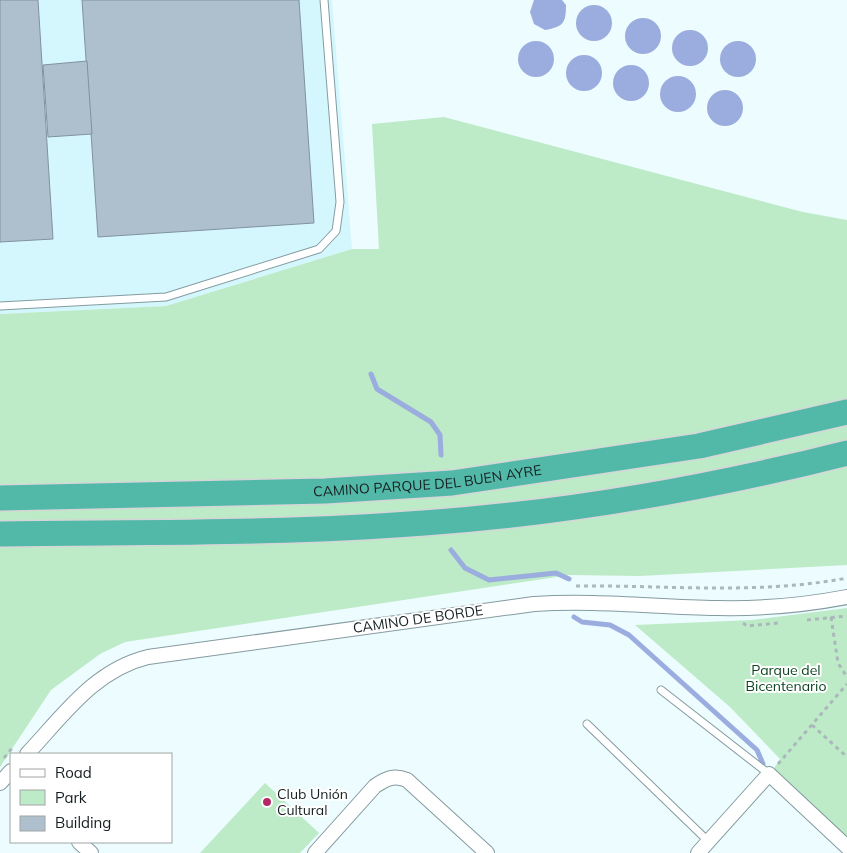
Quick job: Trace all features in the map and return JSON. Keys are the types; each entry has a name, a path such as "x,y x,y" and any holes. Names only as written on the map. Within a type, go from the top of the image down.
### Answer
{"highway":[{"name":"CAMINO PARQUE DEL BUEN AYRE","path":"0,498 325,491 452,484 699,446 758,434 847,412"},
{"path":"0,534 319,529 471,519 663,493 847,454"}],"street":[{"name":"CAMINO DE BORDE","path":"27,753 100,679 117,668 148,657 534,604 564,602 718,608 773,606 847,597"},
{"path":"698,853 770,774 847,847"},
{"path":"315,853 375,786 386,778 397,776 407,780 487,853"},
{"path":"79,843 91,853"}],"lane":[{"path":"0,306 166,296 319,249 336,231 340,202 324,0"},
{"path":"661,690 770,774"},
{"path":"587,724 708,841"}],"path":[{"path":"805,620 847,616"},
{"path":"737,617 747,626 786,622"},
{"path":"831,617 838,663 847,678"},
{"path":"770,774 847,684"},
{"path":"812,725 847,756"}],"shaded area":[{"path":"0,0 332,0 352,249 166,306 0,314"}],"green space":[{"path":"444,117 803,212 847,220 847,565 640,576 570,575 125,642 100,654 51,690 0,767 0,314 166,306 352,249 379,249 372,124"},
{"name":"Parque del Bicentenario","path":"847,608 847,837 773,770 780,759 730,707 635,625 752,620"},
{"name":"Club Unión Cultural","path":"265,783 319,833 300,853 200,853"}],"water":[{"path":"534,0 562,0 566,5 564,20 560,26 545,30 534,24 530,12"},
{"path":"594,5 601,6 607,10 611,16 611,30 607,36 601,40 594,41 587,40 581,36 577,30 576,23 577,16 581,10 587,6"},
{"path":"643,18 650,19 656,23 660,29 660,43 656,49 650,53 643,54 636,53 630,49 626,43 625,36 626,29 630,23 636,19"},
{"path":"690,30 697,31 703,35 707,41 707,55 703,61 697,65 690,66 683,65 677,61 673,55 672,48 673,41 677,35 683,31"},
{"path":"536,41 543,42 549,46 553,52 553,66 549,72 543,76 536,77 529,76 523,72 519,66 518,59 519,52 523,46 529,42"},
{"path":"738,41 745,42 751,46 755,52 755,66 751,72 745,76 738,77 731,76 725,72 721,66 720,59 721,52 725,46 731,42"},
{"path":"584,55 591,56 597,60 601,66 601,80 597,86 591,90 584,91 577,90 571,86 567,80 566,73 567,66 571,60 577,56"},
{"path":"631,65 638,66 644,70 648,76 648,90 644,96 638,100 631,101 624,100 618,96 614,90 613,83 614,76 618,70 624,66"},
{"path":"678,76 685,77 691,81 695,87 695,101 691,107 685,111 678,112 671,111 665,107 661,101 660,94 661,87 665,81 671,77"},
{"path":"725,90 732,91 738,95 742,101 742,115 738,121 732,125 725,126 718,125 712,121 708,115 707,108 708,101 712,95 718,91"}],"building":[{"path":"0,0 38,0 53,239 0,242"},
{"path":"82,0 299,0 314,223 98,237"},
{"path":"87,61 92,134 48,137 43,65"}],"waterway":[{"path":"371,374 377,389 431,422 440,435 441,455"},
{"path":"451,550 465,568 489,580 556,573 569,579"},
{"path":"574,617 582,622 610,625 629,635 757,750 763,764"}],"place":[{"name":"Club Unión Cultural","path":"267,802"}]}
